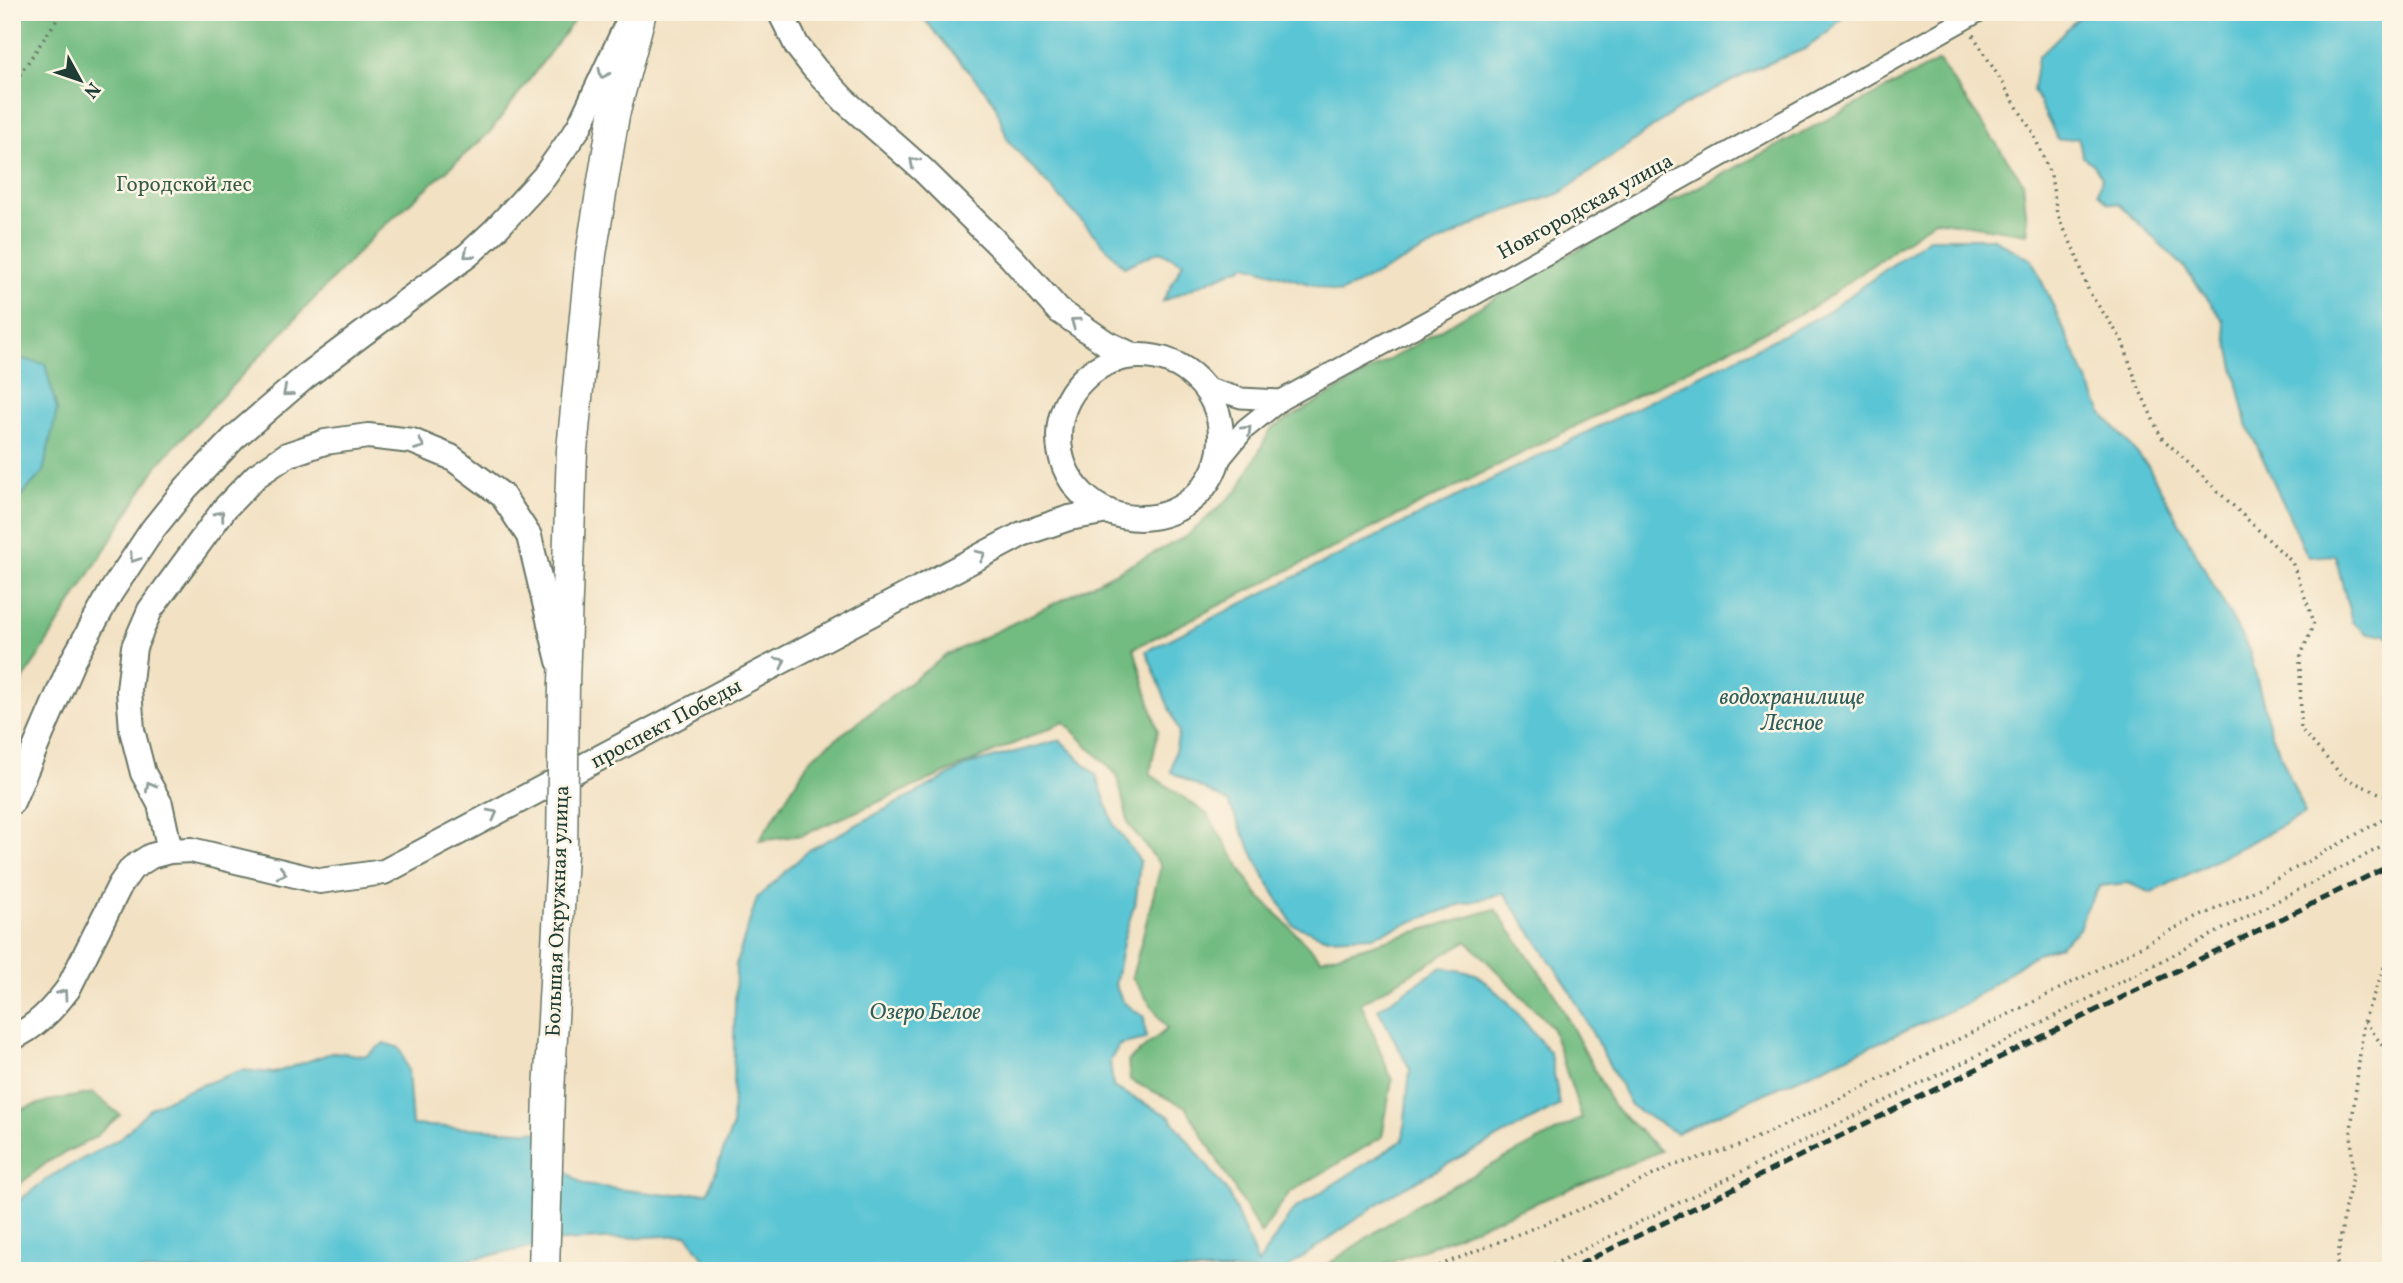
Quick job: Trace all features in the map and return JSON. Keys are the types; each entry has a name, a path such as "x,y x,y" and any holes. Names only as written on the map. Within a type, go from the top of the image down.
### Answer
{"highway":[{"name":"Большая Окружная улица","path":"544,1271 549,1092 562,854 567,551 572,450 591,254 614,115 641,12"}],"main road":[{"path":"12,802 73,660 111,592 153,529 186,488 244,430 305,377 468,255 495,230 544,177 579,127 633,12"},
{"path":"780,12 797,46 815,69 845,101 923,170 1011,257 1058,310 1106,343 1134,356"},
{"path":"1134,356 1160,358 1185,369 1205,387 1217,411 1222,437 1217,463 1204,487 1184,505 1160,515 1133,517 1108,511 1085,497 1069,476 1059,450 1060,424 1069,397 1085,377 1108,362 1134,356"},
{"path":"12,1038 40,1021 68,989 120,885 132,868 151,856 170,851 160,804 143,773 132,730 129,690 134,648 150,610 225,508 256,476 287,455 325,442 368,436 412,441 451,457 502,495 529,536 564,683"},
{"name":"проспект Победы","path":"170,851 191,850 320,881 384,872 1022,534 1069,517 1108,511"}],"street":[{"name":"Новгородская улица","path":"1217,463 1245,429 1281,400 1453,307 1971,16"},
{"path":"1205,387 1241,398 1281,400"}],"path":[{"path":"12,86 14,79 62,12"},
{"path":"1971,16 2033,133 2051,176 2057,214 2076,254 2089,292 2122,340 2137,384 2161,437 2292,562 2314,622 2300,658 2301,729 2344,778 2391,798"},
{"path":"1426,1271 1591,1205 1672,1166 1736,1147 1807,1115 2095,971 2173,929 2258,889 2391,815"},
{"path":"1540,1271 2003,1043 2391,842"},
{"path":"2391,880 2388,885 2391,928"},
{"path":"2336,1271 2345,1207 2353,1177 2351,1130 2364,1020 2391,949"},
{"path":"2364,1020 2391,1058"}],"green space":[{"name":"Городской лес","path":"12,12 577,12 573,22 489,133 376,233 159,463 12,698"},
{"path":"1939,61 2023,182 2028,234 1935,220 1817,305 1134,648 1158,731 1150,774 1207,814 1256,893 1321,959 1495,909 1553,991 1614,1107 1661,1151 1371,1271 1318,1271 1415,1205 1582,1118 1551,1026 1467,941 1361,1003 1392,1080 1382,1137 1289,1193 1261,1234 1186,1107 1130,1080 1128,1061 1167,1029 1132,977 1161,866 1129,825 1117,775 1064,722 802,835 759,841 811,758 946,655 1187,536 1238,490 1271,429 1570,254"},
{"path":"93,1093 120,1115 94,1138 49,1161 12,1190 12,1112 49,1101"}],"water":[{"path":"918,12 1848,12 1827,33 1805,49 1760,67 1684,105 1559,194 1491,216 1340,293 1246,265 1163,301 1183,263 1160,251 1124,267 1008,141 994,101"},
{"path":"2096,12 2391,12 2391,641 2386,634 2368,634 2352,622 2335,555 2308,557 2247,424 2223,320 2183,266 2119,204 2108,203 2098,193 2102,177 2093,164 2083,157 2078,138 2058,140 2033,90 2038,57 2078,18"},
{"name":"водохранилище Лесное","path":"1929,238 1992,238 2032,260 2102,413 2148,466 2249,650 2271,732 2305,814 2152,893 2128,883 2100,886 2085,911 2079,929 2060,946 2037,953 1965,1004 1676,1133 1631,1106 1568,987 1504,893 1456,906 1373,936 1327,938 1293,925 1262,872 1228,802 1171,772 1179,732 1146,651 1823,315"},
{"path":"12,357 45,364 57,410 43,472 12,506"},
{"name":"Озеро Белое","path":"1060,740 1096,775 1114,825 1140,861 1136,899 1124,938 1115,985 1123,1002 1144,1017 1146,1039 1119,1045 1110,1061 1113,1087 1169,1116 1229,1194 1258,1264 1293,1210 1403,1140 1410,1069 1378,1009 1442,967 1476,974 1509,1003 1550,1053 1560,1105 1395,1192 1283,1271 713,1271 687,1235 544,1242 544,1245 409,1271 12,1271 12,1206 51,1176 121,1138 150,1108 183,1092 242,1070 274,1073 334,1052 366,1056 384,1043 400,1048 408,1070 412,1125 540,1132 543,1154 584,1185 668,1195 708,1192 732,1127 736,964 757,898 809,850 970,764"}],"railway":[{"path":"1566,1271 2391,865"}]}
